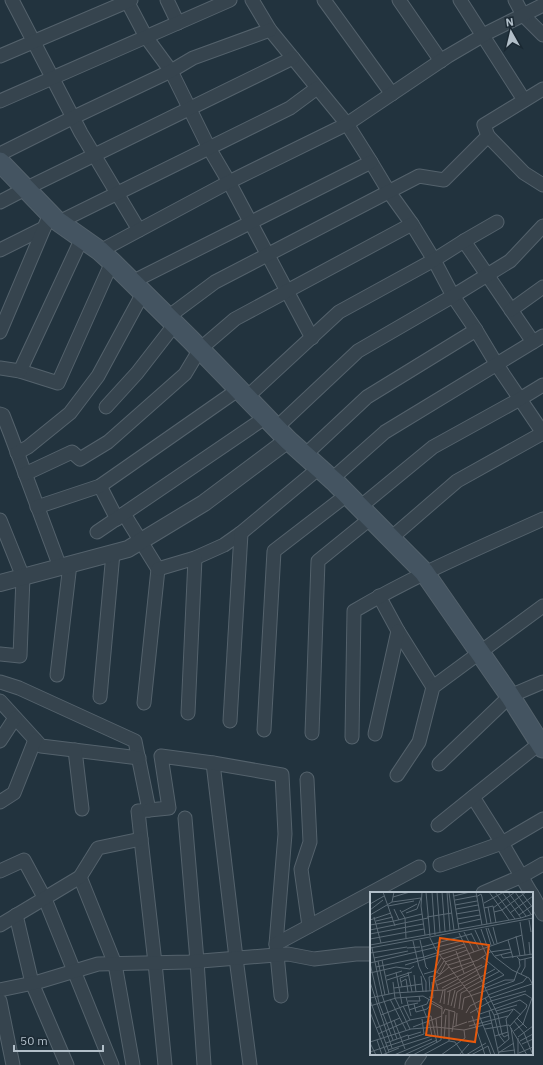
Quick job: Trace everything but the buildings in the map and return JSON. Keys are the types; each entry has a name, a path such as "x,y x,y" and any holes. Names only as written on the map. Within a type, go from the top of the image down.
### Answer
{"main road":[{"path":"0,162 25,189 51,221 82,238 106,257 171,320 277,428 326,473 424,572 542,745"}],"street":[{"path":"12,0 72,118 140,230"},
{"path":"167,0 178,23"},
{"path":"0,101 230,0"},
{"path":"252,0 270,30 347,124 389,192 412,224 434,260 453,296 543,433 457,481 391,538"},
{"path":"324,0 392,94"},
{"path":"399,0 441,61"},
{"path":"460,0 524,100"},
{"path":"515,0 523,15 543,35"},
{"path":"0,56 129,1 146,37 171,71 209,148 229,182 312,338"},
{"path":"0,368 20,371 58,383 106,257 140,230 229,182 347,124 441,61 483,36 543,5"},
{"path":"0,154 171,71 193,58 270,30"},
{"path":"0,202 293,58"},
{"path":"0,250 51,221 117,193 290,108 317,88"},
{"path":"543,89 484,125 488,136 524,173 543,185"},
{"path":"106,407 137,373 171,320 215,282 419,176 444,180 488,136"},
{"path":"17,453 28,447 70,413 98,376 137,287 250,222 371,162"},
{"path":"0,332 51,221"},
{"path":"37,507 100,486 243,393 312,338 339,312 434,260 497,222"},
{"path":"25,474 72,452 80,459 108,442 185,374 200,349 235,319 412,224"},
{"path":"0,583 128,549 204,503 277,428 358,351 510,261 543,226"},
{"path":"20,371 82,238"},
{"path":"158,569 195,558 224,545 385,432 538,339 511,310 464,241"},
{"path":"511,310 543,287"},
{"path":"305,455 368,397 476,330"},
{"path":"264,730 274,551 360,507 433,447 543,385"},
{"path":"0,414 3,415 37,507 65,566 57,675"},
{"path":"97,532 120,516 277,428"},
{"path":"100,486 120,516 141,542 158,569 144,703"},
{"path":"312,733 318,561 360,507"},
{"path":"352,738 354,611 424,572 543,519"},
{"path":"0,520 23,577 20,656 0,654"},
{"path":"230,721 241,533"},
{"path":"100,697 113,553"},
{"path":"188,713 195,558"},
{"path":"379,596 398,631 433,687"},
{"path":"397,774 419,742 433,687 543,606"},
{"path":"375,734 398,631"},
{"path":"0,682 19,688 135,741 148,810"},
{"path":"439,764 510,696 543,682"},
{"path":"0,701 41,746 139,758"},
{"path":"0,741 15,718"},
{"path":"0,802 14,793 36,740"},
{"path":"438,825 542,745"},
{"path":"75,750 82,809"},
{"path":"165,1065 138,810 169,808 161,756 282,775 286,834 277,949 281,996"},
{"path":"213,763 250,1065"},
{"path":"306,779 310,842 301,869 309,926"},
{"path":"473,797 531,892"},
{"path":"185,818 204,1065"},
{"path":"440,865 502,843 543,819"},
{"path":"0,925 80,877 98,848 141,839"},
{"path":"0,871 24,860 45,899 112,1065"},
{"path":"485,892 522,876 543,864"},
{"path":"372,892 419,867"},
{"path":"80,877 115,964 134,1065"},
{"path":"0,990 32,983 98,964 155,963 236,958 277,949 309,926 370,893"},
{"path":"533,896 540,913"},
{"path":"16,915 32,983 67,1065"},
{"path":"277,949 288,954 314,959 356,954 370,954"},
{"path":"0,1001 13,1065"},
{"path":"412,1065 419,1055"}]}
